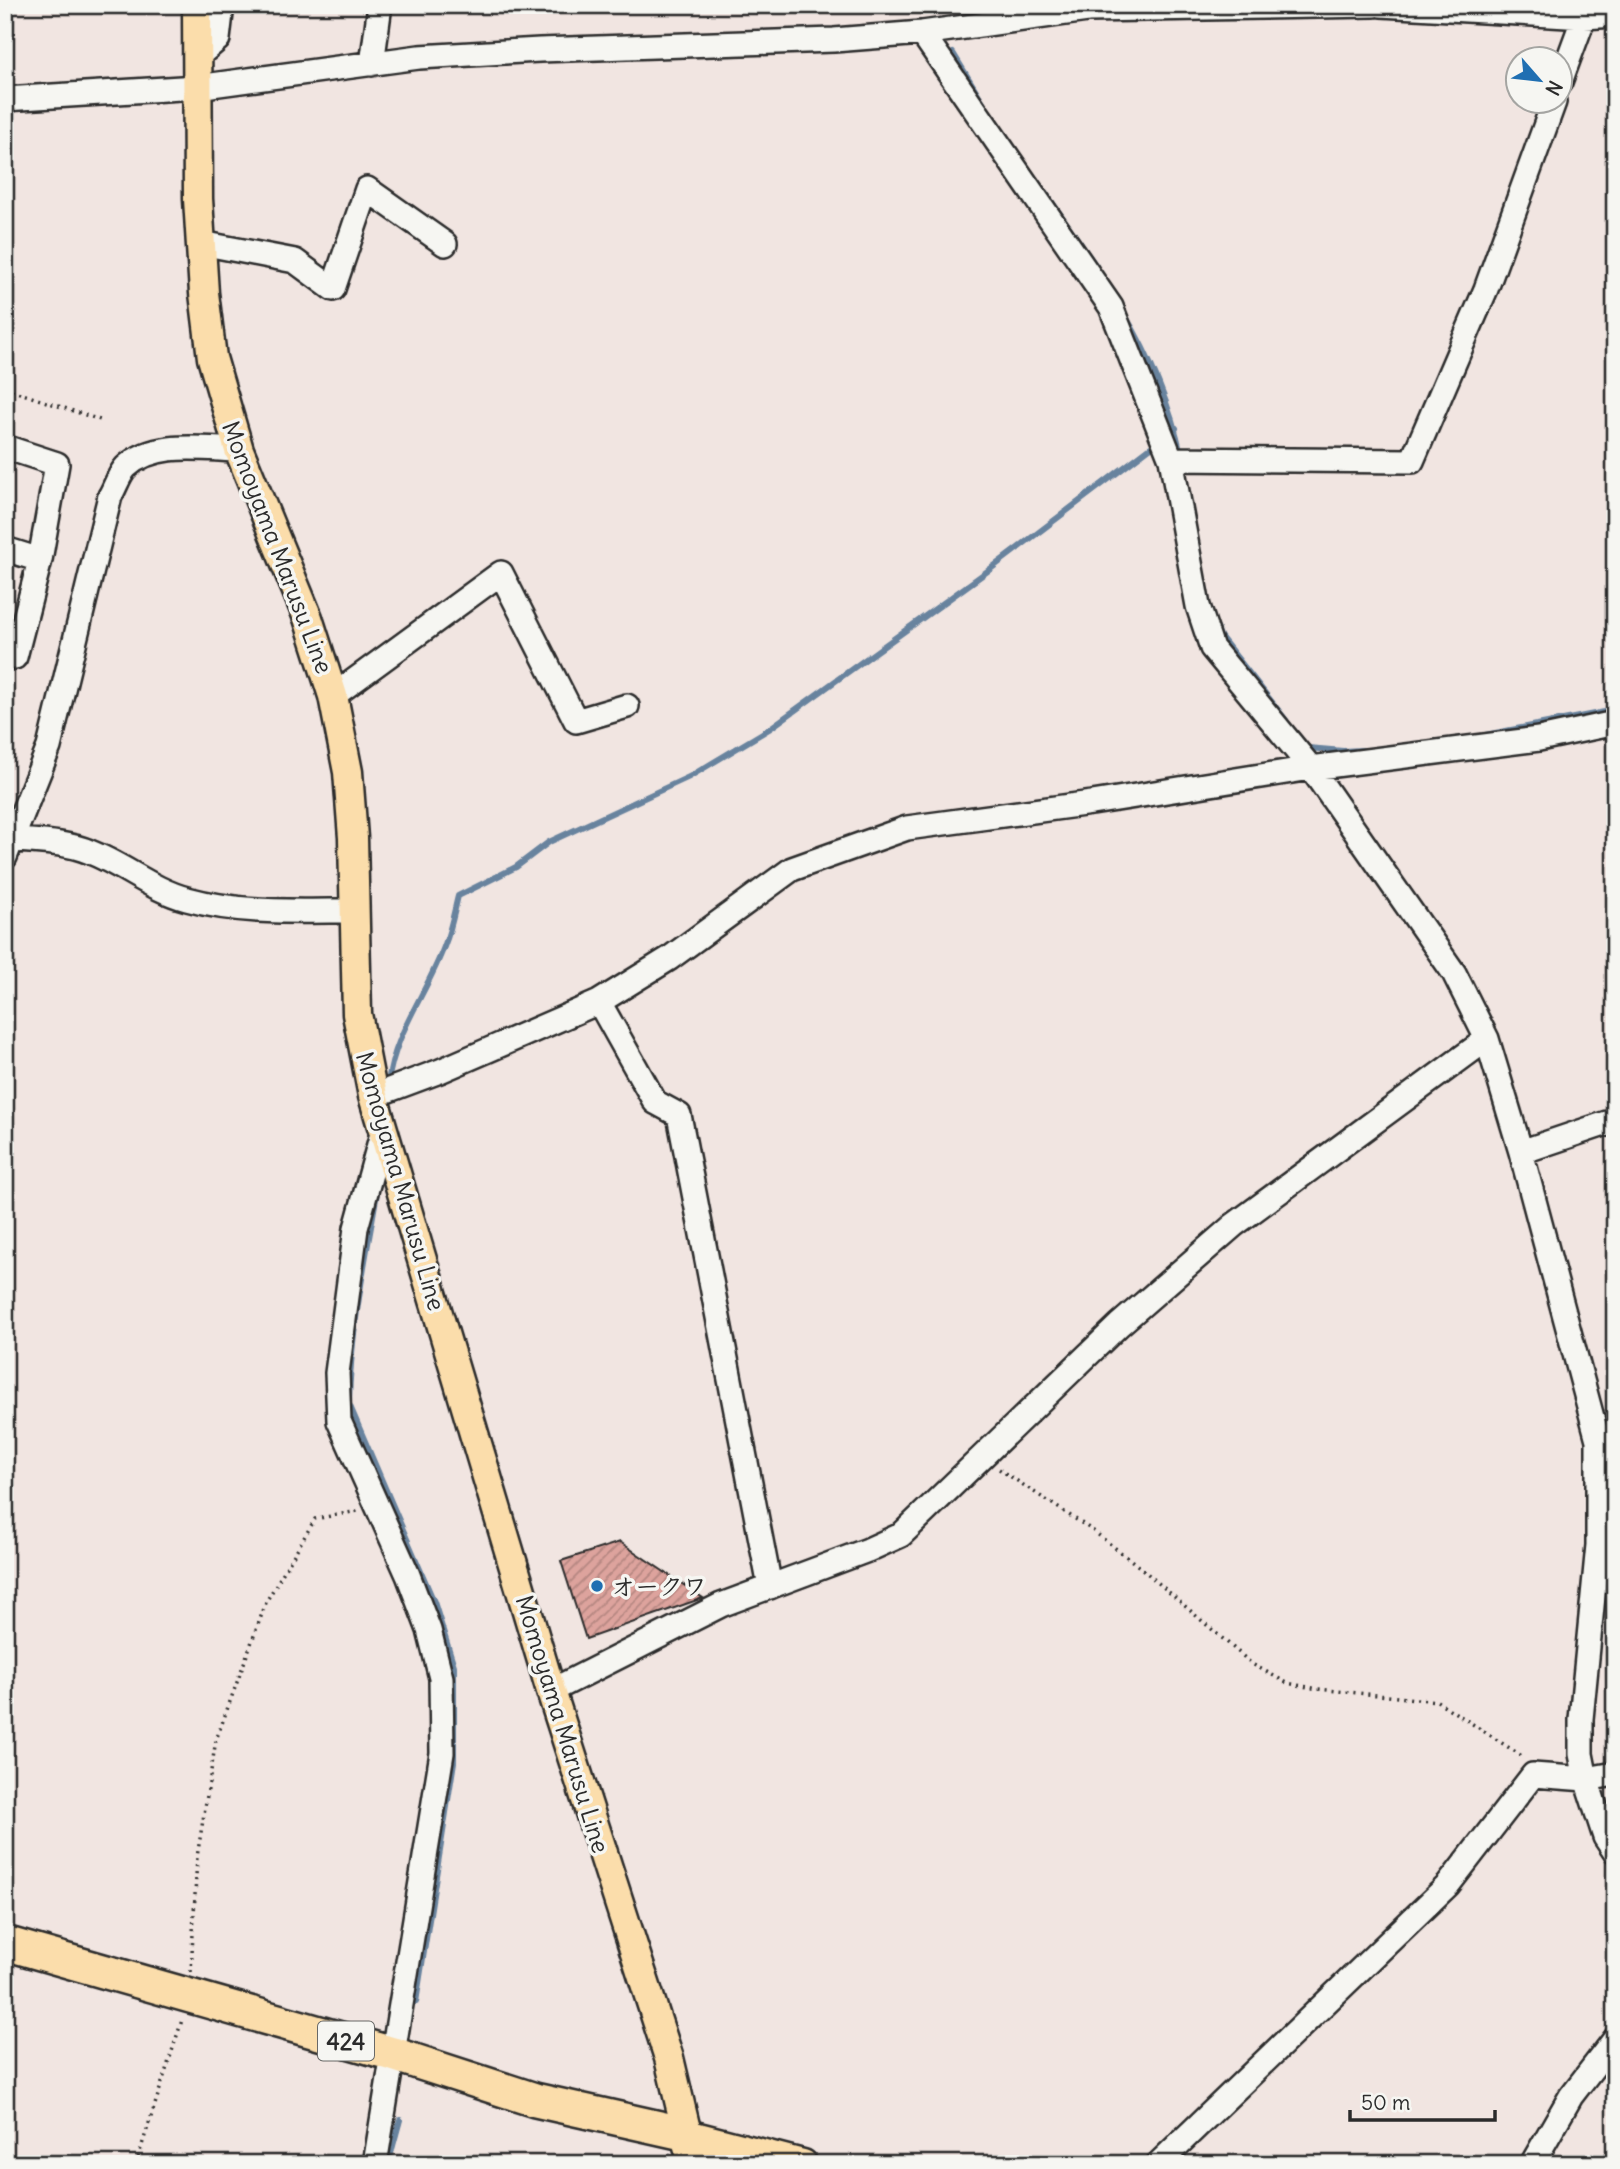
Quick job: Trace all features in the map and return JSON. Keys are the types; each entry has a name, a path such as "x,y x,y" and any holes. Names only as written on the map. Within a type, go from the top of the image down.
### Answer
{"highway":[{"name":"424","path":"5,1943 393,2054 692,2149"}],"main road":[{"name":"Momoyama Marusu Line","path":"197,5 198,199 212,358 239,450 308,618 333,696 348,772 353,838 357,1014 373,1096 551,1690 669,2058 692,2149"},
{"path":"692,2149 803,2164"}],"street":[{"path":"197,57 218,39 222,5"},
{"path":"372,64 380,5"},
{"path":"5,99 197,87 419,57 834,40 922,33 1088,10 1374,5"},
{"path":"1381,5 1584,17 1615,15"},
{"path":"1573,46 1584,17"},
{"path":"922,33 1111,307 1171,459 1198,606 1212,648 1311,768 1454,972 1487,1039 1521,1152 1598,1440 1598,1545 1581,1719 1581,1754 1586,1779 1605,1837 1615,1852"},
{"path":"1171,459 1412,461 1486,289 1549,116"},
{"path":"201,243 295,261 333,289 367,190 445,244"},
{"path":"5,447 57,464 40,560 15,657 5,656"},
{"path":"239,450 154,450 125,468 110,496 49,747 8,846 56,844 90,852 144,881 186,899 249,910 353,911"},
{"path":"5,550 40,560"},
{"path":"333,696 501,573 576,721 627,706"},
{"path":"373,1096 440,1071 599,1002 670,958 792,869 907,828 1092,803 1311,768 1539,739 1615,723"},
{"path":"599,1002 654,1102 679,1115 770,1587"},
{"path":"551,1690 722,1605 901,1535 1119,1325 1234,1225 1487,1039"},
{"path":"1521,1152 1607,1123 1615,1125"},
{"path":"375,2164 442,1753 441,1678 429,1630 408,1575 339,1420 337,1373 356,1228 383,1130"},
{"path":"1158,2164 1448,1885 1533,1775 1586,1779 1615,1774"},
{"path":"1532,2164 1571,2096 1615,2039"}],"path":[{"path":"5,388 100,420"},
{"path":"981,1457 1092,1530 1141,1568 1252,1664 1287,1683 1318,1689 1437,1701 1528,1760 1533,1775"},
{"path":"136,2164 190,1996 197,1857 216,1740 267,1600 315,1519 378,1508"}],"building":[{"path":"620,1542 703,1598 586,1639 561,1561"}],"waterway":[{"path":"953,53 983,102"},
{"path":"1045,192 1096,266"},
{"path":"1125,315 1158,382 1181,454"},
{"path":"388,1084 397,1047 445,944 458,896 516,867 549,842 689,777 769,729 989,570 1176,428"},
{"path":"1217,628 1220,636 1286,720"},
{"path":"1485,735 1615,710"},
{"path":"1303,742 1308,748 1363,750"},
{"path":"377,1193 355,1325 349,1404 434,1602 454,1666 454,1762 416,2002"},
{"path":"388,2164 400,2120"}],"place":[{"name":"オークワ","path":"597,1586"}]}
